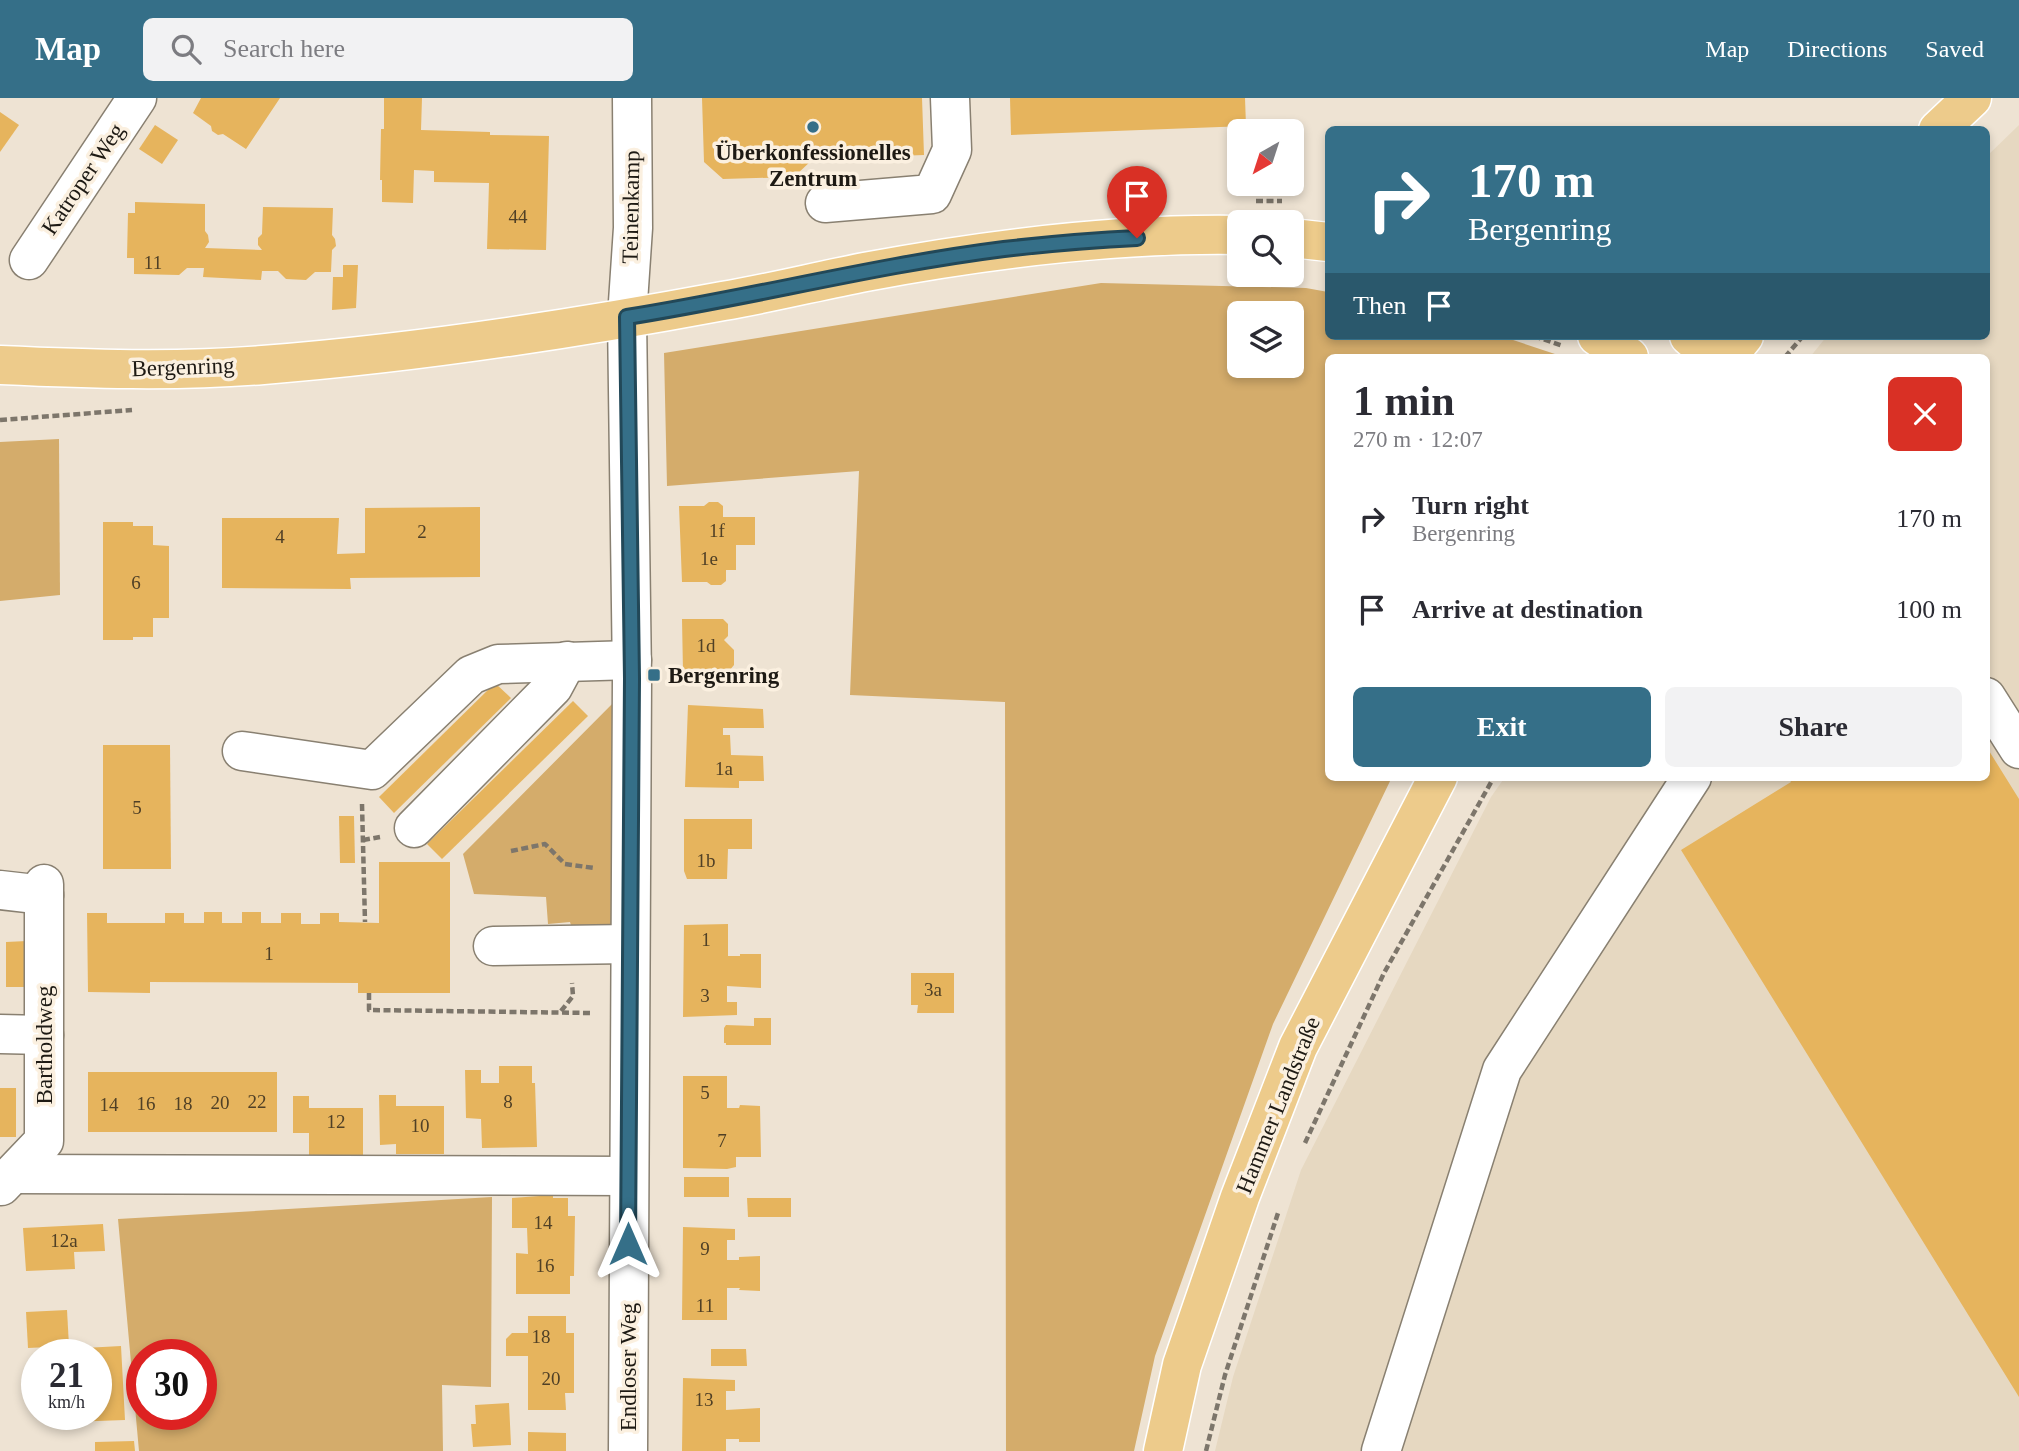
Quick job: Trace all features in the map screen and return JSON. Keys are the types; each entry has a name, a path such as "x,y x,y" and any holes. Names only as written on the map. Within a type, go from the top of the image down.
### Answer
{"main road":[{"path":"1942,126 1972,98"},
{"name":"Bergenring","path":"0,365 101,370 262,365 451,345 724,301 866,272 1003,249 1191,234 1227,235"},
{"path":"1304,239 1325,242"},
{"path":"1603,340 1624,354"},
{"path":"1694,340 1710,354"},
{"path":"1729,354 1741,340"},
{"name":"Hammer Landstraße","path":"1163,1451 1182,1365 1240,1197 1298,1047 1436,781"}],"street":[{"name":"Katroper Weg","path":"29,260 137,98"},
{"name":"Teinenkamp","path":"627,317 633,228 632,98"},
{"path":"825,203 932,194 952,150 950,98"},
{"name":"Endloser Weg","path":"627,317 632,660 628,1451"},
{"path":"242,751 372,770 471,675 498,664 632,660"},
{"path":"414,828 554,687 567,661"},
{"path":"1990,703 2019,749"},
{"path":"1381,1451 1502,1070 1689,781"},
{"name":"Bartholdweg","path":"0,890 44,889 44,1141 6,1181"},
{"path":"493,946 630,944"},
{"path":"0,1034 44,1035"},
{"path":"6,1181 628,1176"}],"path":[{"path":"1788,354 1800,340"},
{"path":"361,769 365,922"},
{"path":"1303,1146 1384,972 1492,781"},
{"path":"511,851 545,844 565,864 630,873"},
{"path":"369,993 369,1010 629,1014"},
{"path":"1206,1451 1225,1375 1279,1209"}],"shaded area":[{"path":"2019,125 2019,1451 1215,1451 1233,1377 1301,1170 1491,797 1502,781 1990,781 1990,354 1812,354 1824,340 1990,340 1990,153"},
{"path":"1101,283 1306,288 1325,291 1325,340 1513,340 1555,354 1325,354 1325,781 1390,781 1273,1024 1155,1356 1134,1451 1006,1451 1005,702 850,695 859,471 667,486 664,353"},
{"path":"59,439 60,595 0,601 0,442"},
{"path":"623,693 618,933 574,935 570,922 548,924 546,897 474,894 463,854"},
{"path":"492,1197 491,1387 442,1385 443,1451 139,1451 137,1430 217,1430 217,1339 129,1339 118,1219"}],"building":[{"path":"201,98 280,98 246,149 223,134 218,135 212,131 211,126 193,113"},
{"path":"384,98 422,98 421,130 549,136 546,250 487,249 489,183 434,182 434,171 414,170 413,203 382,202 380,180"},
{"name":"Überkonfessionelles Zentrum","path":"702,98 922,98 924,155 813,159 794,177 723,179 704,162"},
{"path":"1010,98 1245,98 1246,119 1227,119 1227,127 1011,135"},
{"path":"0,112 19,125 0,152"},
{"path":"155,125 178,140 162,164 139,149"},
{"path":"135,202 205,204 205,231 209,242 205,248 262,250 258,245 258,238 262,234 263,207 333,208 332,235 336,246 332,250 331,272 315,272 306,280 286,279 278,271 262,271 261,280 203,277 204,268 187,268 179,275 134,274 134,258 127,258 128,213 135,213"},
{"path":"343,265 358,265 356,308 332,310 333,277 343,277"},
{"path":"709,502 718,502 723,506 723,517 755,517 755,545 736,545 736,570 726,570 726,581 721,585 682,582 679,506 704,506"},
{"path":"480,507 480,577 350,578 351,589 222,588 222,518 339,518 337,554 365,553 365,508"},
{"path":"103,522 133,522 133,526 153,526 153,545 169,546 169,618 153,618 153,637 103,640"},
{"path":"682,619 723,619 728,624 728,636 724,640 734,650 734,665 729,671 683,672"},
{"path":"495,683 511,698 394,813 379,797"},
{"path":"573,701 588,716 442,859 427,844"},
{"path":"688,705 763,709 764,728 723,728 723,735 730,735 731,755 763,756 764,781 739,781 739,788 685,787"},
{"path":"103,745 170,745 171,869 103,869"},
{"path":"1990,752 2019,799 2019,1397 1681,850 1791,782 1990,781"},
{"path":"339,816 354,816 355,863 340,863"},
{"path":"684,819 752,819 752,849 728,849 727,879 687,879 684,871"},
{"path":"379,862 450,862 450,993 358,993 358,983 150,982 150,993 88,992 87,913 107,913 107,923 165,923 165,913 184,913 184,923 204,923 204,912 222,912 222,923 242,923 242,912 261,912 261,923 281,923 281,913 301,913 301,924 320,924 320,913 339,913 339,922 379,923"},
{"path":"728,924 728,956 761,954 761,988 727,986 727,1002 737,1002 737,1015 683,1017 684,925"},
{"path":"27,941 28,987 6,987 6,942"},
{"path":"911,973 954,973 954,1013 917,1013 918,1005 911,1005"},
{"path":"754,1018 771,1018 771,1045 724,1043 726,1025 754,1026"},
{"path":"499,1066 532,1066 537,1147 482,1148 481,1119 466,1118 465,1070 481,1070 481,1083 499,1083"},
{"path":"88,1072 277,1072 277,1132 88,1132"},
{"path":"683,1076 727,1076 727,1108 739,1108 740,1105 760,1106 761,1157 736,1157 736,1167 727,1169 683,1168"},
{"path":"0,1088 16,1088 16,1137 0,1137"},
{"path":"379,1095 396,1095 396,1106 444,1106 444,1154 396,1154 396,1144 380,1145"},
{"path":"293,1096 309,1096 309,1108 363,1108 363,1156 309,1157 309,1133 293,1133"},
{"path":"684,1177 729,1177 729,1197 684,1197"},
{"path":"553,1195 553,1198 568,1198 568,1216 575,1216 574,1276 570,1276 570,1294 516,1294 516,1253 528,1254 527,1228 512,1228 512,1198"},
{"path":"747,1198 791,1198 791,1217 748,1217"},
{"path":"103,1224 105,1251 74,1252 75,1269 26,1271 23,1228"},
{"path":"683,1227 735,1229 735,1240 727,1240 727,1260 760,1256 760,1291 727,1288 727,1320 682,1320"},
{"path":"67,1310 69,1339 28,1339 26,1312"},
{"path":"528,1316 566,1316 566,1333 574,1333 574,1393 565,1393 566,1410 528,1410 528,1356 506,1356 506,1339 512,1333 528,1333"},
{"path":"112,1346 121,1346 125,1420 112,1420"},
{"path":"711,1349 746,1349 747,1366 711,1366"},
{"path":"683,1378 735,1380 735,1391 726,1391 726,1410 760,1408 760,1442 726,1439 726,1451 682,1451"},
{"path":"509,1403 511,1445 473,1447 471,1424 476,1424 475,1405"},
{"path":"528,1432 566,1433 566,1451 528,1451"},
{"path":"134,1441 135,1451 95,1451 95,1442"}],"place":[{"name":"Überkonfessionelles Zentrum","path":"813,127"},
{"name":"Bergenring","path":"654,675"}],"route":[{"path":"628,1244 632,678 627,317 1003,249 1137,238"}]}
